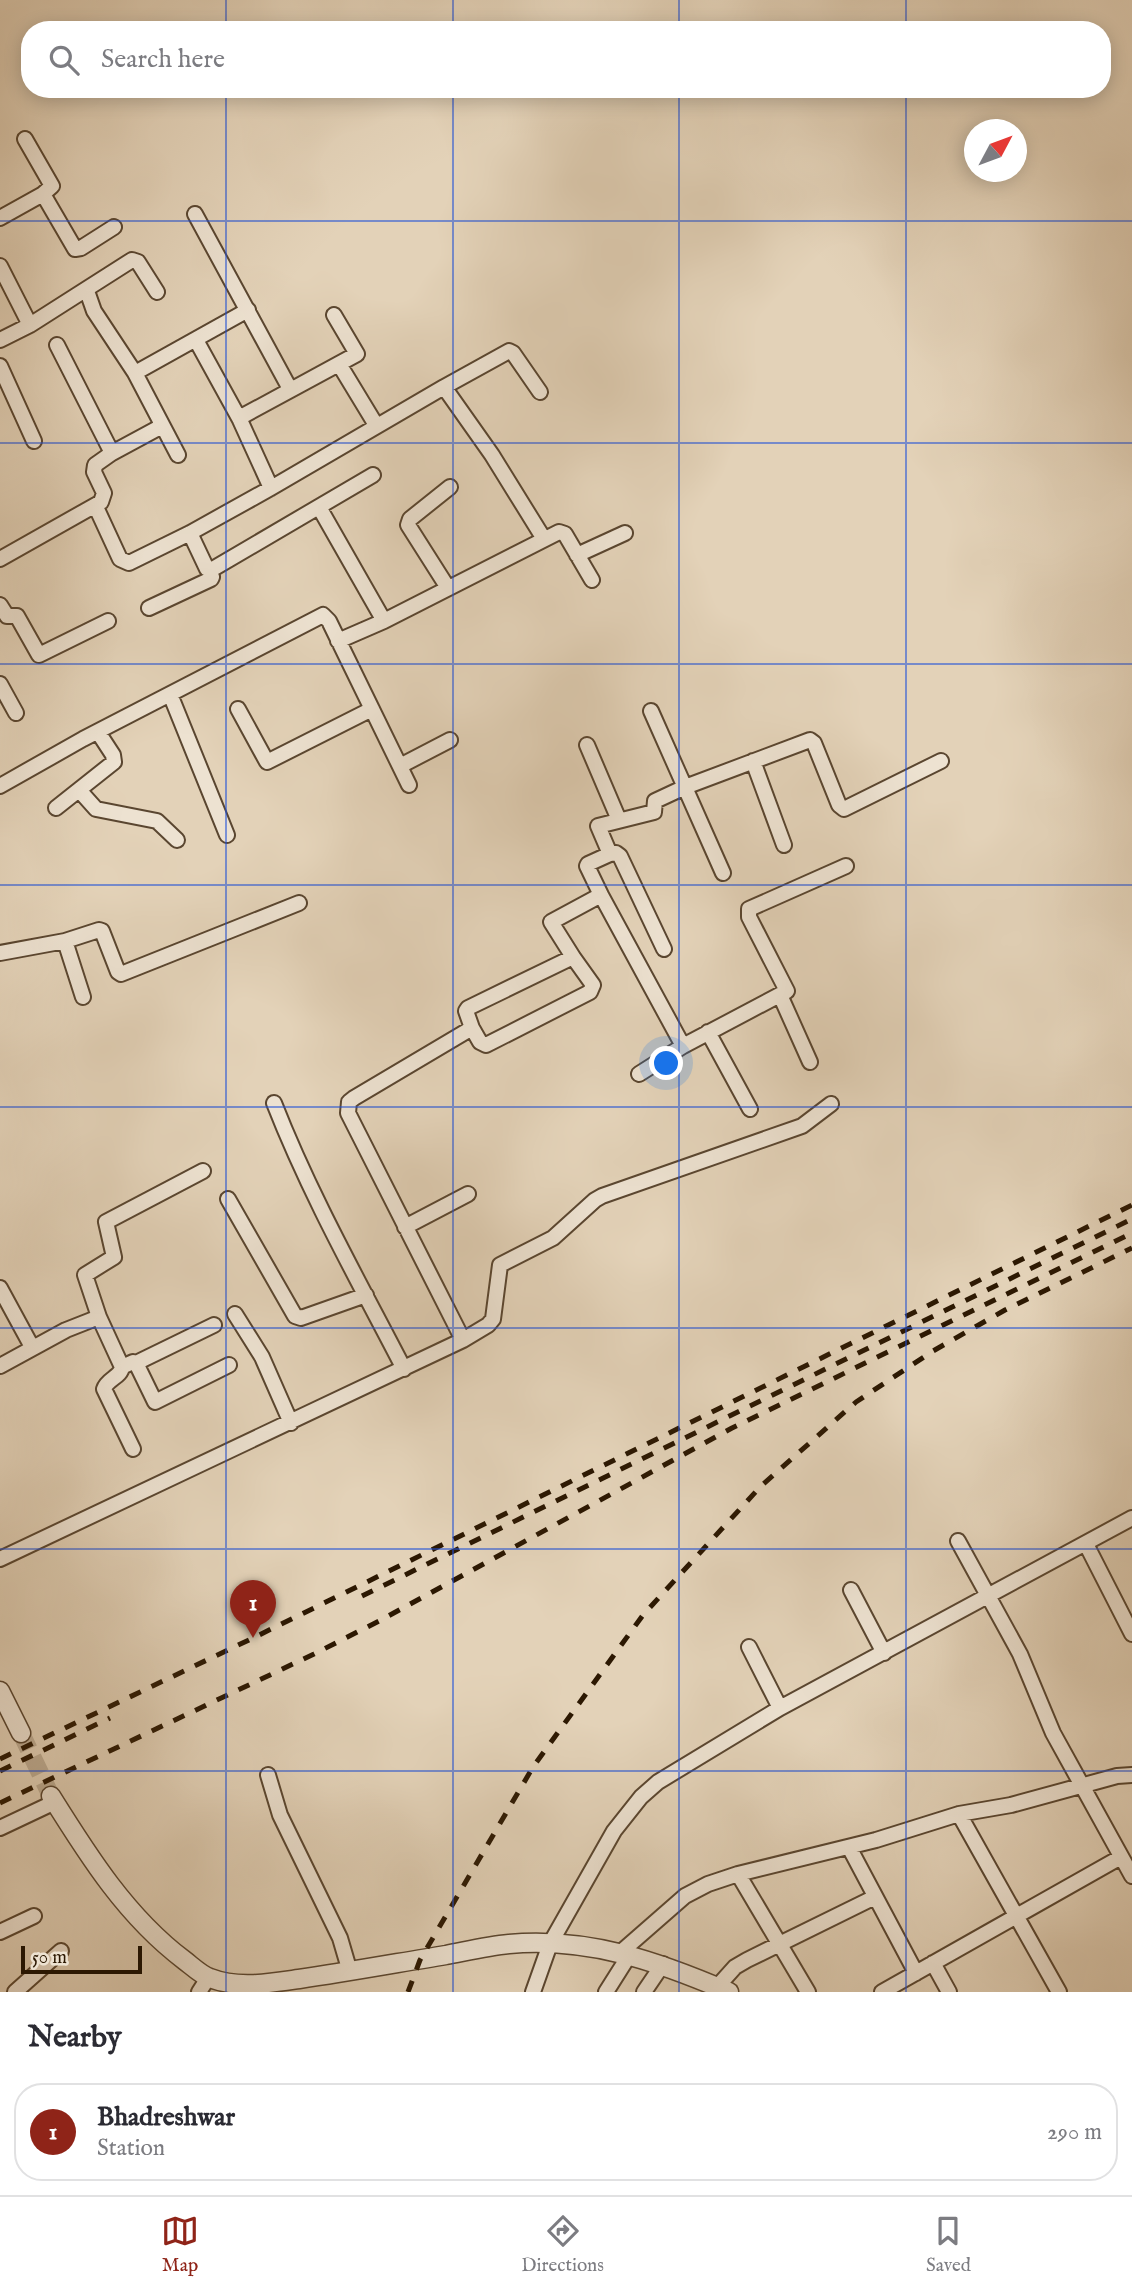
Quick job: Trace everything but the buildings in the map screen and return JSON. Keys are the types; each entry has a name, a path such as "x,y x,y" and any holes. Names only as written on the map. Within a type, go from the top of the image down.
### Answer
{"street":[{"path":"0,218 51,188 51,183 25,138"},
{"path":"43,194 75,248 81,248 114,227"},
{"path":"195,214 290,389"},
{"path":"0,340 30,325 132,260 138,262 157,292"},
{"path":"0,266 30,325"},
{"path":"87,290 94,311 135,373 178,455"},
{"path":"135,373 248,310"},
{"path":"239,418 357,354 334,316"},
{"path":"196,340 239,418 271,488"},
{"path":"57,345 112,453"},
{"path":"96,506 120,559 126,564 190,533 271,488 376,425 509,351 540,392"},
{"path":"339,364 376,425"},
{"path":"0,366 34,441"},
{"path":"444,387 492,456 544,539"},
{"path":"0,559 96,506 104,498 104,494 94,468 112,453 162,426"},
{"path":"208,570 373,475"},
{"path":"448,588 408,525 410,519 450,487"},
{"path":"319,506 384,621"},
{"path":"338,641 384,621 562,532 592,580"},
{"path":"149,608 211,579 212,576 190,533"},
{"path":"577,555 625,533"},
{"path":"2,614 15,615 39,655 108,621"},
{"path":"0,786 97,732 323,615 329,621 409,785"},
{"path":"0,684 16,713"},
{"path":"170,694 227,835"},
{"path":"238,709 267,762 372,709"},
{"path":"651,711 723,873"},
{"path":"56,808 114,762 113,755 97,732"},
{"path":"400,766 450,740"},
{"path":"610,854 598,826 654,812 655,801 807,740 812,741 839,805 844,809 941,761"},
{"path":"587,745 618,820"},
{"path":"753,761 784,845"},
{"path":"79,790 96,809 151,819 162,824 177,840"},
{"path":"664,949 620,856 616,853 610,854 587,865 683,1046"},
{"path":"639,1074 708,1032 785,993 787,988 749,917 749,909 846,866"},
{"path":"573,957 468,1008 466,1011 472,1028 480,1042 486,1045 590,992 593,985 551,922 601,895"},
{"path":"0,953 102,931 121,974 299,903"},
{"path":"65,941 83,997"},
{"path":"780,995 810,1062"},
{"path":"463,1340 348,1113 349,1102 472,1028"},
{"path":"708,1032 750,1109"},
{"path":"274,1103 290,1143 404,1369"},
{"path":"0,1559 463,1340 493,1319 500,1265 553,1238 595,1199 802,1126 831,1104"},
{"path":"203,1171 106,1222 114,1257 85,1275 99,1317 155,1402 229,1365"},
{"path":"405,1227 468,1194"},
{"path":"228,1199 295,1316 301,1318 366,1295"},
{"path":"2,1294 32,1347"},
{"path":"235,1314 262,1357 291,1423"},
{"path":"0,1366 32,1347 99,1317"},
{"path":"133,1449 104,1390 107,1382 129,1365 214,1325"},
{"path":"533,1992 550,1944 614,1831 641,1797 670,1775 779,1708 1132,1518"},
{"path":"958,1541 1020,1654 1047,1723 1132,1876"},
{"path":"1086,1544 1132,1634"},
{"path":"851,1590 884,1653"},
{"path":"749,1647 779,1708"},
{"path":"0,1691 21,1733"},
{"path":"268,1775 280,1815 340,1938 350,1972"},
{"path":"606,1992 625,1953 685,1896 708,1884 849,1847 959,1814 1011,1805 1118,1776 1132,1775"},
{"path":"0,1828 53,1799 79,1841 130,1911 204,1985 264,1983 350,1972 509,1944 550,1944 625,1953 663,1964 723,1989 735,1967 875,1897"},
{"path":"959,1814 1059,1992"},
{"path":"849,1847 916,1973"},
{"path":"882,1992 1121,1857"},
{"path":"738,1874 808,1992"},
{"path":"0,1932 34,1916"},
{"path":"15,1992 61,1951"},
{"path":"933,1963 949,1992"},
{"path":"644,1992 663,1964"}],"tunnel":[{"path":"21,1733 51,1796"}],"railway":[{"path":"0,1759 253,1638 1132,1205"},
{"path":"362,1596 1132,1219"},
{"path":"0,1803 314,1654 732,1428 1132,1233"},
{"path":"408,1992 420,1960 533,1767 643,1615 761,1486 856,1402 933,1351 1005,1310 1132,1248"},
{"path":"0,1771 110,1718"}],"place":[{"name":"Bhadreshwar","path":"253,1638"}]}
